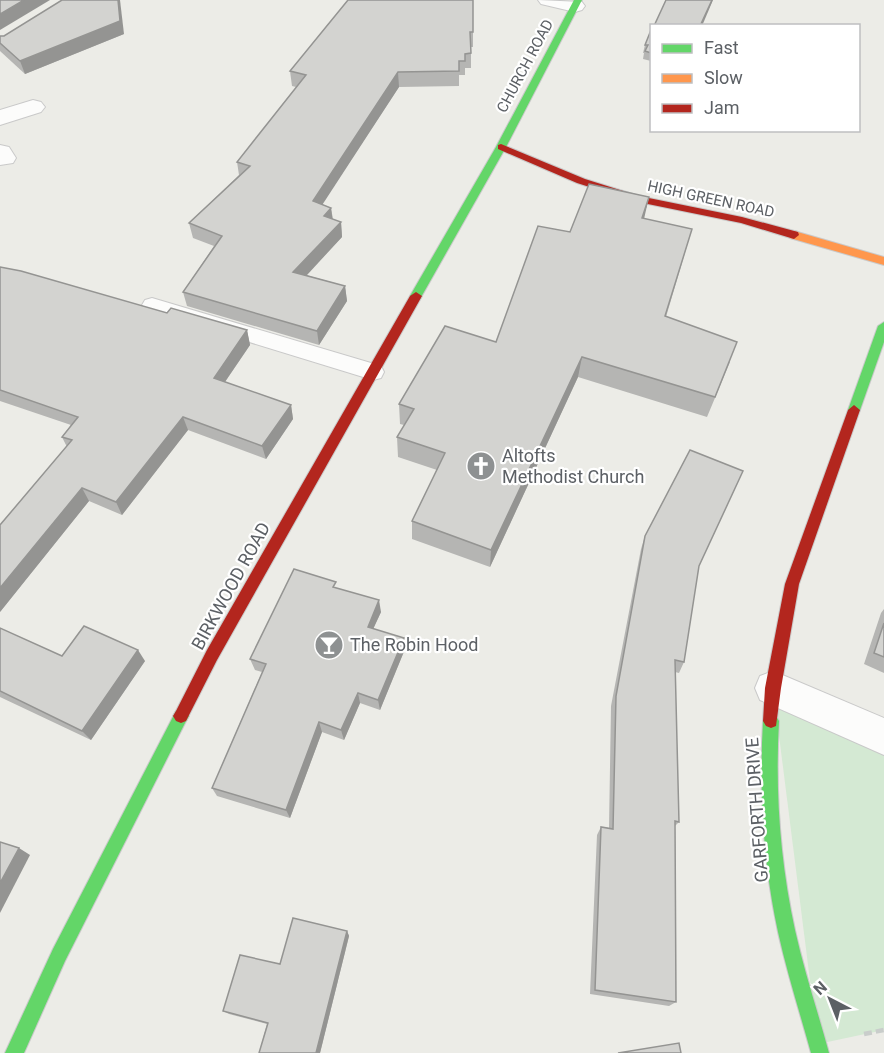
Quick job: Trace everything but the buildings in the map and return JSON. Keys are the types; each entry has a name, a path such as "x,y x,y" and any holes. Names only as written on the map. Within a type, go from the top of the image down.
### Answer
{"street":[{"path":"548,0 577,3"},
{"name":"CHURCH ROAD","path":"501,147 577,3"},
{"path":"0,118 33,107"},
{"name":"HIGH GREEN ROAD","path":"501,147 580,181 637,199 742,220 884,261"},
{"name":"BIRKWOOD ROAD","path":"14,1053 59,955 212,655 501,147"},
{"name":"GARFORTH DRIVE","path":"820,1053 783,913 773,830 768,754 773,688 792,584 884,326"},
{"path":"773,688 884,737"}],"lane":[{"path":"152,305 373,372"}],"green space":[{"path":"773,688 884,737 884,1030 818,1044"}],"traffic: fast":[{"path":"416,296 501,147 578,0"},
{"path":"854,410 884,326"},
{"path":"14,1053 59,955 181,716"},
{"path":"771,721 770,792 779,889 790,947 820,1053"}],"traffic: slow":[{"path":"794,235 884,261"}],"traffic: jam":[{"path":"501,147 581,181 637,199 742,220 794,235"},
{"path":"181,716 212,655 416,296"},
{"path":"771,721 773,688 792,584 854,410"}],"place":[{"name":"Altofts Methodist Church","path":"481,466"},
{"name":"The Robin Hood","path":"329,645"}]}
